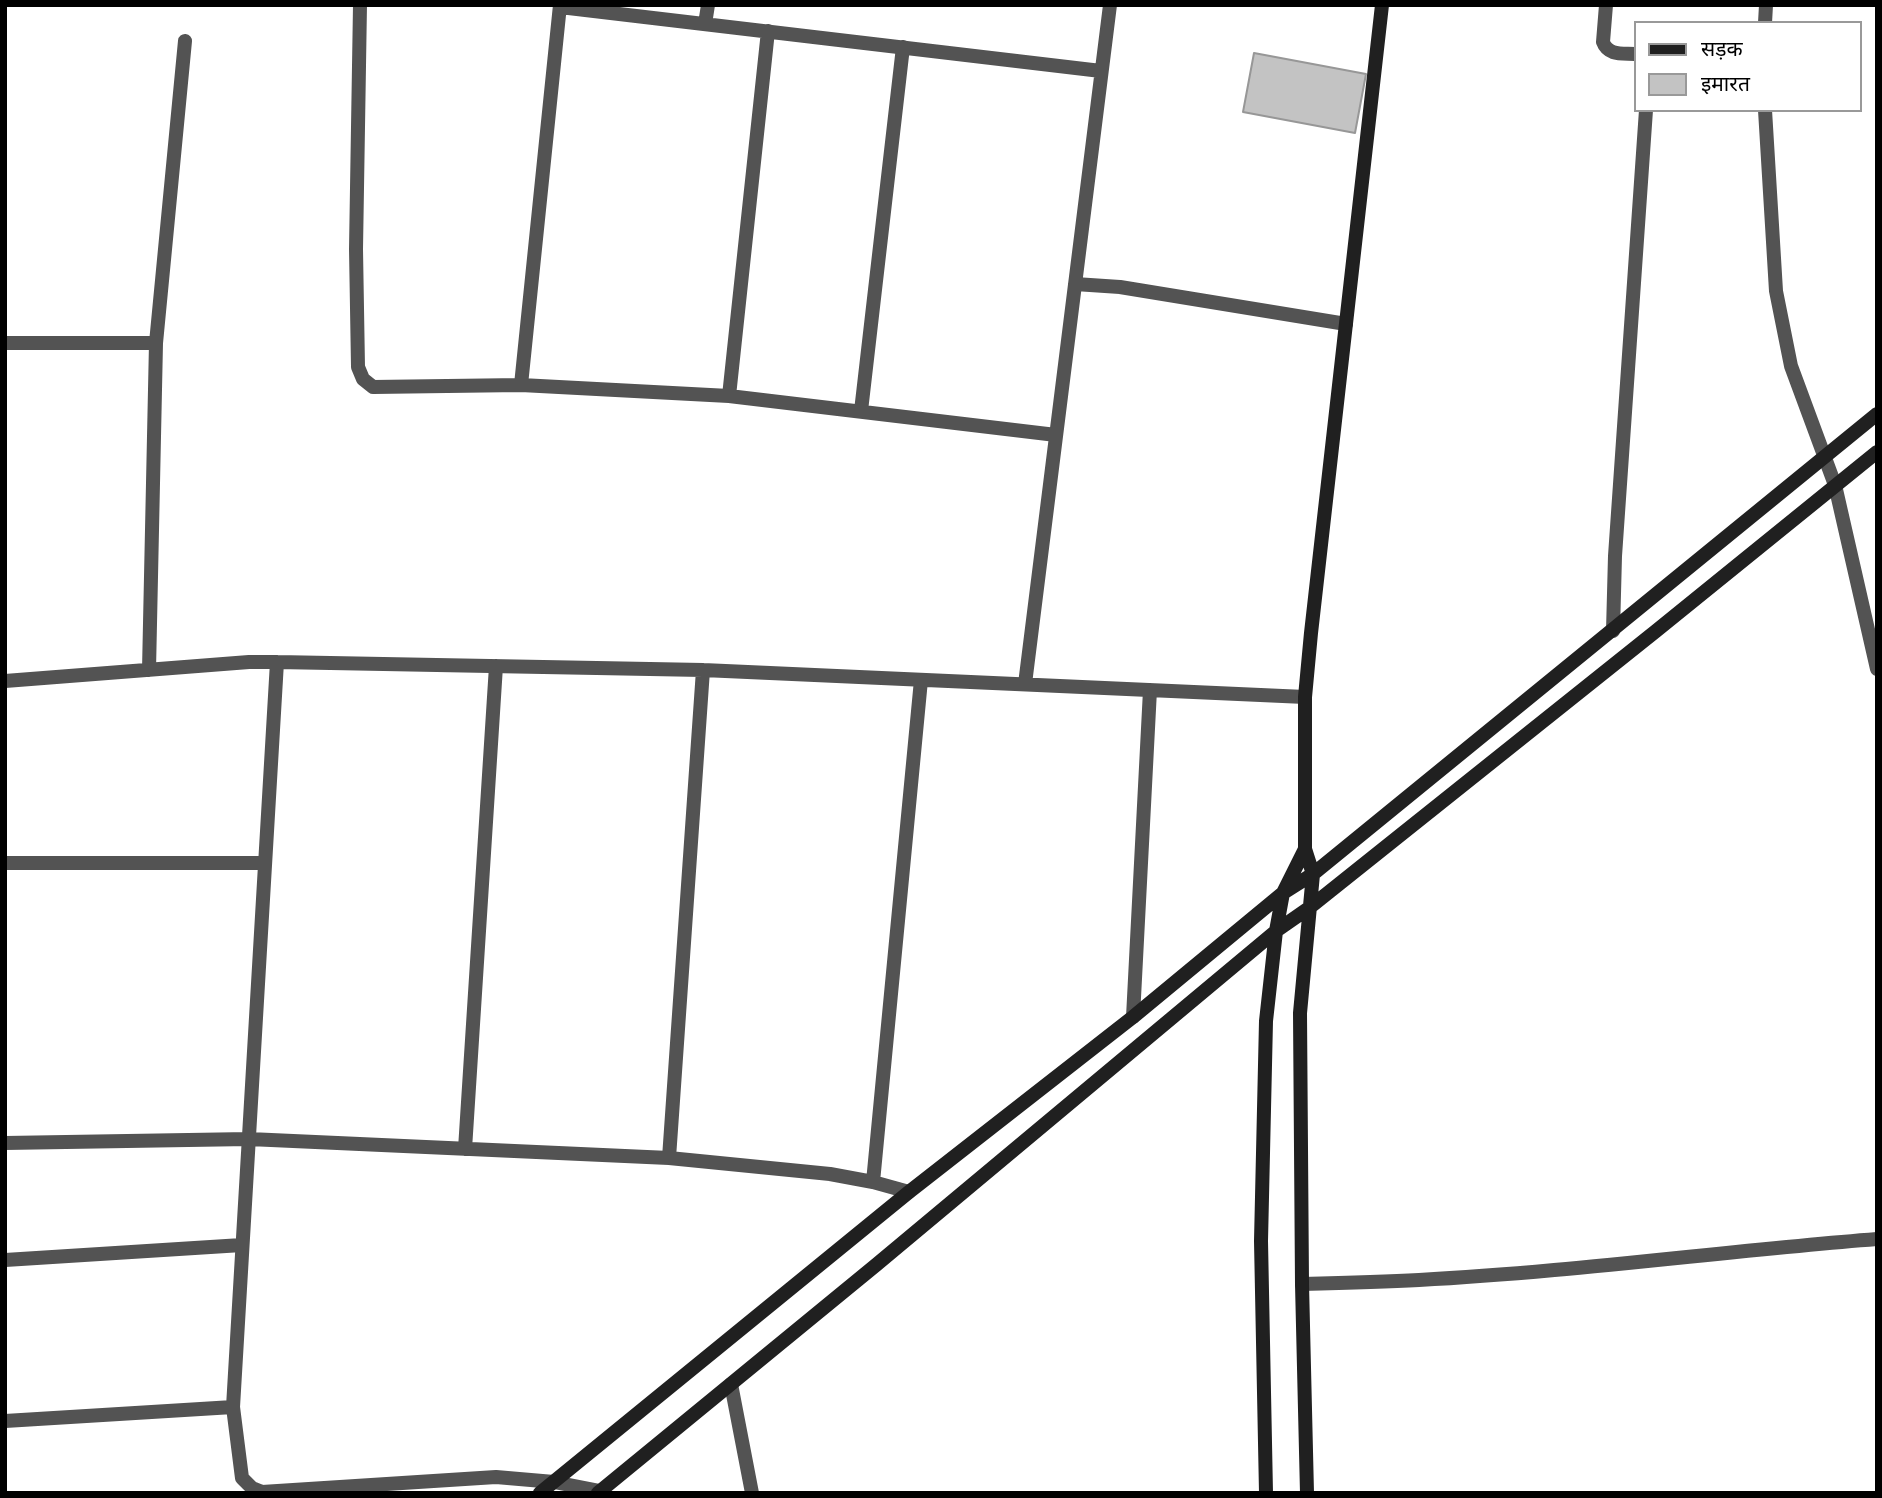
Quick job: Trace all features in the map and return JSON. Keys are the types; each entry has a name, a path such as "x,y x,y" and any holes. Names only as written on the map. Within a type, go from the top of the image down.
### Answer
{"street":[{"path":"360,5 356,249 358,367 363,379 373,387 521,385 729,396 1056,435"},
{"path":"705,24 708,5"},
{"path":"1025,684 1110,5"},
{"path":"1307,1493 1300,1013 1313,874 1305,849 1305,697 1382,5"},
{"path":"1606,5 1603,43 1605,48 1609,52 1633,54"},
{"path":"521,385 560,6 1101,71"},
{"path":"729,396 768,31"},
{"path":"149,670 156,343 185,41"},
{"path":"861,411 903,47"},
{"path":"1613,631 1616,542 1646,112"},
{"path":"1765,112 1776,290 1791,366 1835,485 1877,669"},
{"path":"1075,284 1120,286 1346,324"},
{"path":"5,343 156,343"},
{"path":"540,1493 909,1192 1133,1017 1283,893 1313,874 1877,414"},
{"path":"277,662 233,1407 242,1478 252,1488 262,1492 496,1477 554,1482 599,1492 1276,931 1309,908 1634,649 1877,452"},
{"path":"5,681 277,662 704,670 1305,697"},
{"path":"465,1149 496,666"},
{"path":"669,1158 704,670"},
{"path":"873,1182 921,680"},
{"path":"1133,1017 1150,690"},
{"path":"1266,1493 1261,1241 1266,1021 1283,893 1305,849"},
{"path":"5,863 265,863"},
{"path":"5,1143 249,1139 669,1158 830,1174 909,1192"},
{"path":"1302,1284 1498,1274 1877,1239"},
{"path":"5,1260 242,1245"},
{"path":"732,1384 752,1493"},
{"path":"5,1420 233,1407"}],"building":[{"path":"1254,53 1366,74 1355,133 1243,112"}]}
